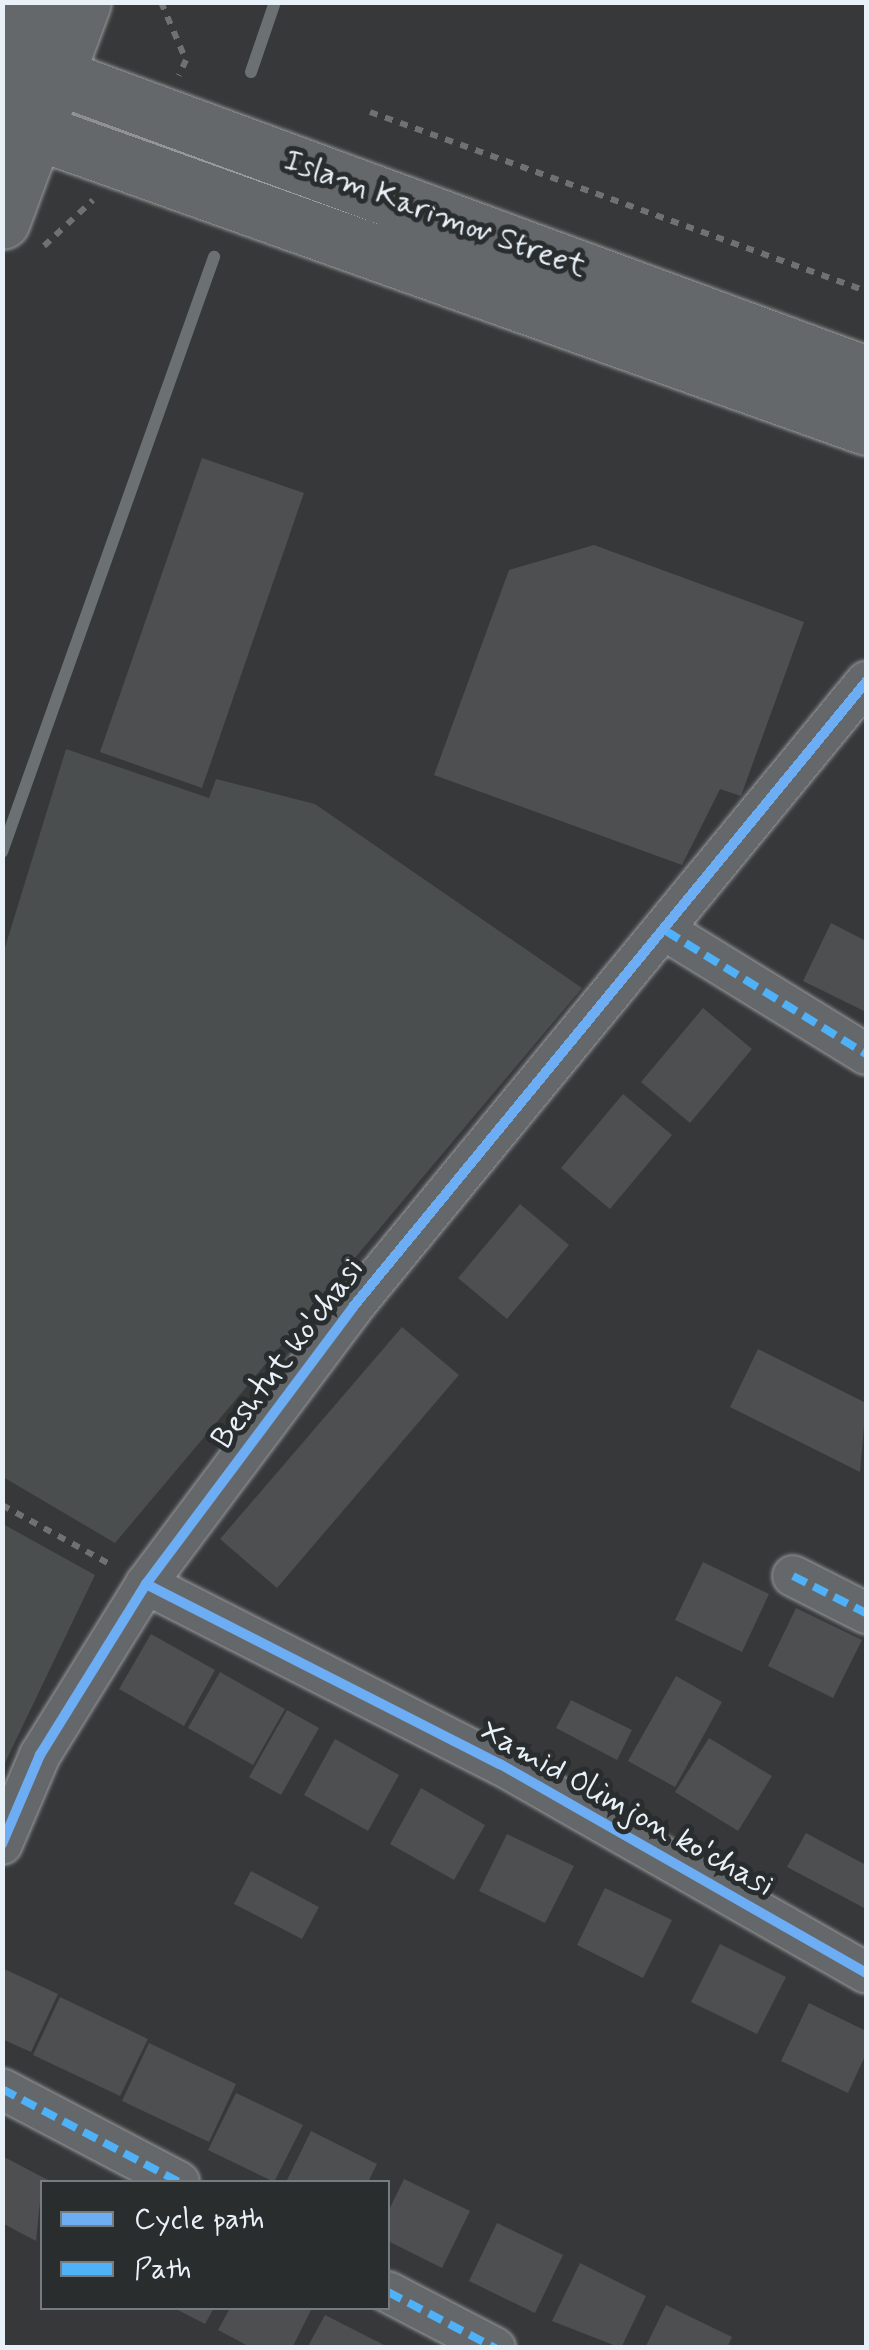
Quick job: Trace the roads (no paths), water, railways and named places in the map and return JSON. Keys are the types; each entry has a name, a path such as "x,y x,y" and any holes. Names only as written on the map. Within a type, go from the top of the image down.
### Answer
{"main road":[{"path":"17,231 18,69 32,2"},
{"path":"18,69 83,2"},
{"name":"Islam Karimov Street","path":"18,69 866,374"},
{"name":"Islam Karimov Street","path":"20,125 866,427"}],"street":[{"name":"Beshtut ko'chasi","path":"2,1844 40,1756 146,1584 353,1307 866,682"},
{"path":"666,930 866,1054"},
{"path":"792,1576 866,1613"},
{"name":"Xamid Olimjon ko'chasi","path":"146,1584 500,1764 866,1973"},
{"path":"2,2089 175,2180"},
{"path":"390,2293 495,2348"}],"waterway":[{"path":"251,72 275,2"},
{"path":"2,852 214,257"}]}
